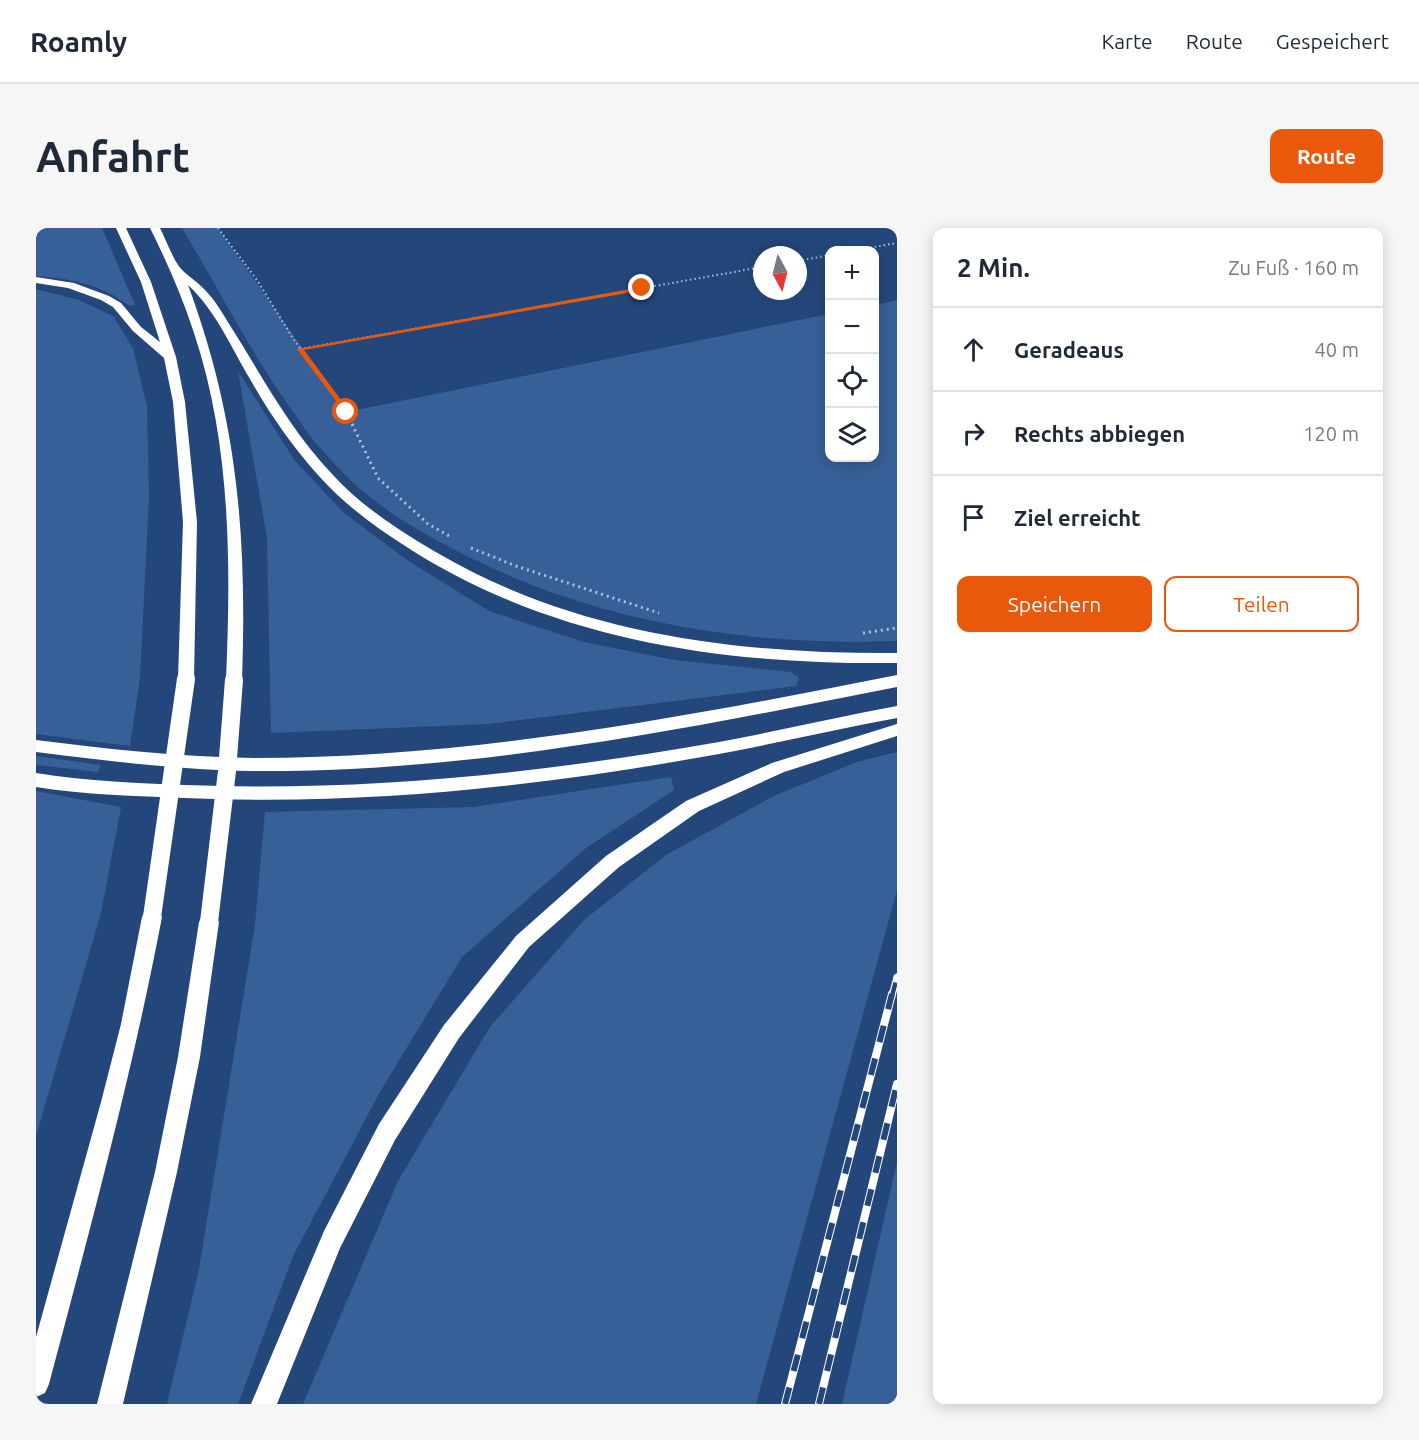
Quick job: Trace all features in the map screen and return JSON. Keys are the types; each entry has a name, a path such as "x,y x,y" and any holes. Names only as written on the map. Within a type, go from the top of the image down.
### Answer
{"highway":[{"path":"36,1384 114,1091 152,917 186,679 190,522 179,402 170,357 146,282 121,228"},
{"path":"110,1404 166,1172 189,1057 209,922 227,771 236,628 234,532 226,455 211,373 177,270 155,228"},
{"path":"177,270 208,299 282,421 325,476 378,522 450,567 490,587 543,608 654,638 713,650 779,657 856,660 897,658"},
{"path":"36,280 70,285 105,298 117,305 137,329 170,357"},
{"path":"36,746 157,762 201,764 391,760 544,744 657,726 897,681"},
{"path":"36,780 99,787 246,794 426,786 562,772 706,750 897,712"},
{"path":"264,1404 333,1237 390,1129 452,1027 526,938 598,874 669,821 739,783 816,754 897,730"}],"path":[{"path":"218,228 257,280 300,349 346,412 378,478 428,524 457,540"},
{"path":"879,246 897,243"},
{"path":"807,259 825,256"},
{"path":"300,349 753,269"},
{"path":"466,546 516,566 661,614"},
{"path":"859,633 897,628"}],"shaded area":[{"path":"36,228 102,228 135,305 128,305 108,292 85,284 36,276"},
{"path":"182,228 218,228 347,412 825,315 825,462 879,462 879,304 897,300 897,641 842,642 787,639 679,626 625,615 573,600 521,581 421,532 385,509 358,487 312,439 260,363"},
{"path":"36,289 79,300 113,316 133,348 147,406 149,498 140,678 130,746 36,734"},
{"path":"238,371 295,461 344,513 407,560 489,611 584,642 674,660 791,672 799,678 796,686 487,724 271,733 267,538"},
{"path":"897,752 897,890 756,1404 303,1404 398,1181 490,1027 584,920 666,855 774,796 857,762"},
{"path":"36,756 101,765 98,772 36,765"},
{"path":"671,777 674,790 586,848 462,957 381,1090 293,1256 238,1404 167,1404 199,1269 255,925 265,812 474,807"},
{"path":"36,791 121,807 101,913 36,1136"},
{"path":"897,1162 897,1404 842,1404"}],"railway":[{"path":"892,996 897,977"},
{"path":"785,1404 892,994"},
{"path":"819,1404 897,1084"}],"route":[{"path":"346,412 300,349 642,288"}]}
